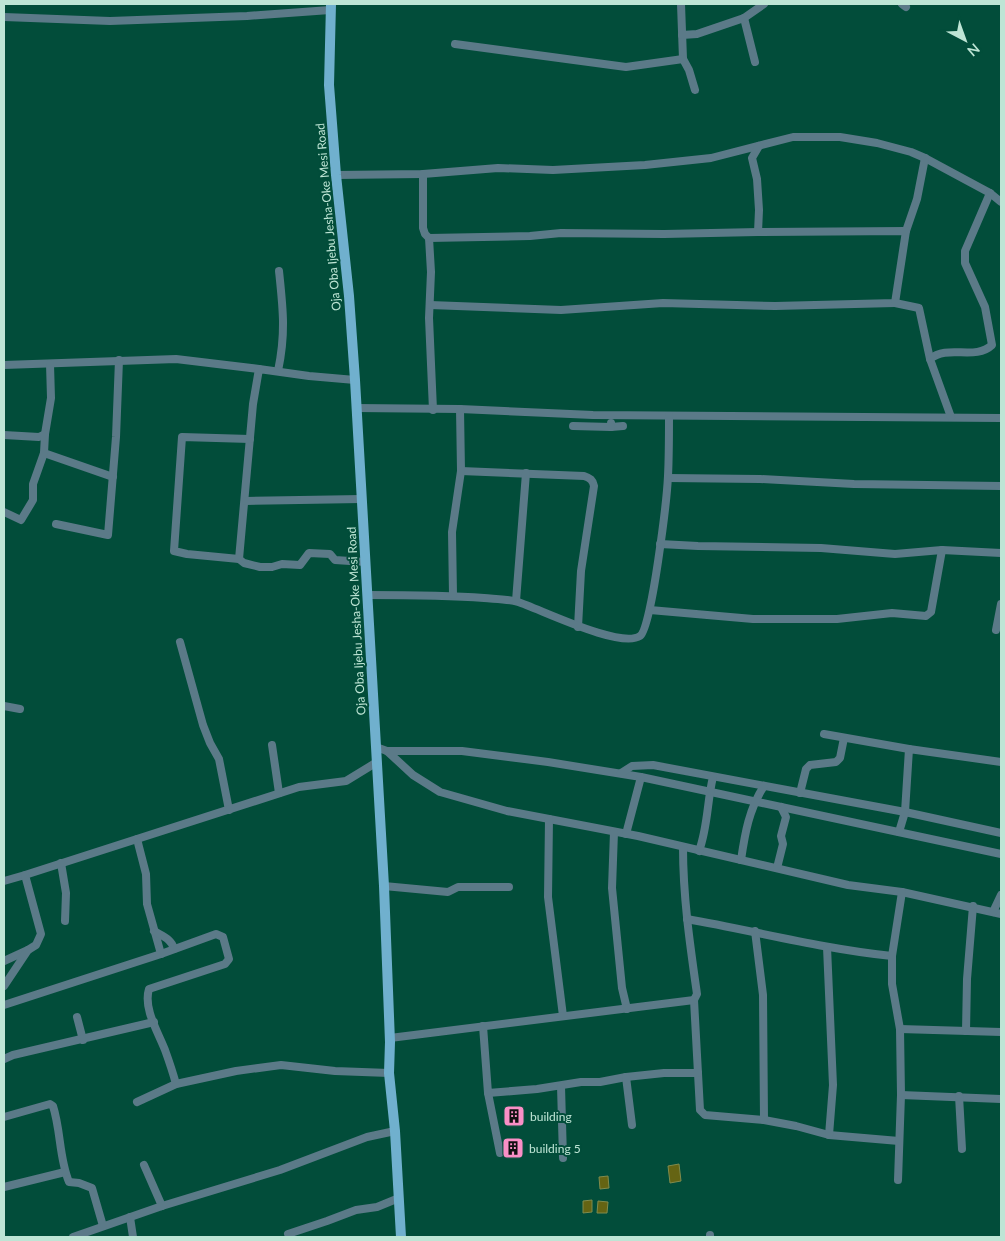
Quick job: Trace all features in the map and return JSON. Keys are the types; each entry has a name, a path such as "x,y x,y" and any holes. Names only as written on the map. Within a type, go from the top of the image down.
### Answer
{"main road":[{"name":"Oja Oba Ijebu Jesha-Oke Mesi Road","path":"330,7 329,86 355,380 384,886 390,1038 389,1072 395,1131 401,1237"}],"street":[{"path":"681,4 683,59 690,70 695,90"},
{"path":"682,35 697,34 744,18 764,4"},
{"path":"4,17 110,21 247,16 330,7"},
{"path":"744,18 756,62"},
{"path":"455,44 626,67 683,59"},
{"path":"336,175 423,174 498,168 553,170 645,165 711,158 793,138 840,137 877,143 911,152 990,194 1001,202"},
{"path":"758,232 757,180 752,158 759,146"},
{"path":"895,303 906,231 917,199 925,158"},
{"path":"423,174 423,228 429,238 429,318 433,410"},
{"path":"930,359 940,353 981,352 987,350 992,345 985,307 965,263 965,251 990,194"},
{"path":"429,238 530,236 561,233 664,234 906,231"},
{"path":"278,371 283,348 284,317 279,271"},
{"path":"430,305 561,310 663,303 775,306 895,303 919,308 930,359 951,417"},
{"path":"4,365 176,359 208,361 309,376 355,380"},
{"path":"56,524 108,535 119,360"},
{"path":"4,512 21,520 33,500 33,484 44,453 51,398 50,364"},
{"path":"239,559 246,501 253,404 259,369"},
{"path":"356,408 460,409 612,416 1001,418"},
{"path":"453,595 452,532 461,470 460,409"},
{"path":"611,427 612,416"},
{"path":"367,595 453,595 516,601 578,627 620,637 635,638 643,632 650,610 668,478 669,416"},
{"path":"572,426 623,426"},
{"path":"4,435 39,437 45,434"},
{"path":"250,439 182,437 174,551 239,559 244,563 260,567 272,567 282,564 300,565 309,553 330,554 336,560 365,562"},
{"path":"44,453 113,478"},
{"path":"461,470 584,476 589,477 593,481 594,486 581,571 578,627"},
{"path":"516,601 526,473"},
{"path":"668,478 760,479 854,484 1001,486"},
{"path":"246,501 361,499"},
{"path":"660,544 821,548 895,554 942,550 1001,552"},
{"path":"650,610 753,620 837,619 892,613 926,616 932,612 942,550"},
{"path":"996,630 1001,604"},
{"path":"180,642 203,725 218,759 229,810"},
{"path":"4,706 20,709"},
{"path":"824,734 909,749 1001,762"},
{"path":"800,793 806,770 810,765 836,762 840,758 844,738"},
{"path":"272,745 279,794"},
{"path":"376,747 388,751 462,751 641,776 1001,854"},
{"path":"899,832 904,812 909,749"},
{"path":"388,751 412,775 440,792 507,811 626,834 848,886 902,892 973,906 997,913 1001,895"},
{"path":"4,880 308,785 346,781 377,762"},
{"path":"621,773 632,766 643,765 904,812 1001,833"},
{"path":"626,834 641,776"},
{"path":"699,851 705,836 713,777"},
{"path":"741,860 746,827 754,801 764,786"},
{"path":"777,868 783,844 781,836 786,817 782,807"},
{"path":"550,820 548,897 563,1016"},
{"path":"614,832 612,888 622,988 627,1009"},
{"path":"137,839 146,874 147,904 161,954"},
{"path":"683,847 683,882 697,994 694,1000 700,1110 702,1113 705,1115 764,1120 829,1135 899,1141"},
{"path":"60,863 66,893 65,921"},
{"path":"4,961 36,945 41,934 25,875"},
{"path":"384,886 448,892 458,888 510,887"},
{"path":"898,1180 901,1094 900,1029 892,984 892,956 902,892"},
{"path":"966,1031 966,979 973,906"},
{"path":"687,919 756,931 827,947 892,956"},
{"path":"154,931 168,939 173,944 174,949"},
{"path":"756,931 763,995 764,1120"},
{"path":"4,1006 216,934 223,937 230,958 225,964 149,989 147,999 176,1084"},
{"path":"827,947 833,1085 829,1135"},
{"path":"4,986 28,950"},
{"path":"390,1038 694,1000"},
{"path":"77,1017 83,1040"},
{"path":"4,1059 13,1055 154,1022"},
{"path":"483,1026 488,1093 500,1152"},
{"path":"900,1029 1001,1032"},
{"path":"137,1102 176,1084 236,1071 281,1065 335,1072 389,1072"},
{"path":"488,1093 561,1086 581,1082 600,1082 664,1073 698,1073"},
{"path":"626,1077 632,1125"},
{"path":"561,1086 563,1158"},
{"path":"901,1094 1001,1099"},
{"path":"959,1096 962,1149"},
{"path":"4,1117 50,1104 54,1106 65,1172 69,1182 79,1183 92,1188 103,1226"},
{"path":"73,1237 162,1206 280,1170 367,1137 395,1131"},
{"path":"144,1165 162,1206"},
{"path":"4,1188 65,1172"},
{"path":"288,1234 356,1210 377,1207 399,1198"},
{"path":"130,1217 133,1237"}],"shaded area":[{"path":"679,1164 681,1181 670,1183 668,1166"},
{"path":"608,1176 609,1188 600,1189 599,1177"},
{"path":"592,1200 592,1212 583,1213 583,1201"},
{"path":"598,1201 608,1202 607,1213 597,1213"}],"place":[{"name":"building","path":"514,1116"},
{"name":"building 5","path":"513,1148"}]}
